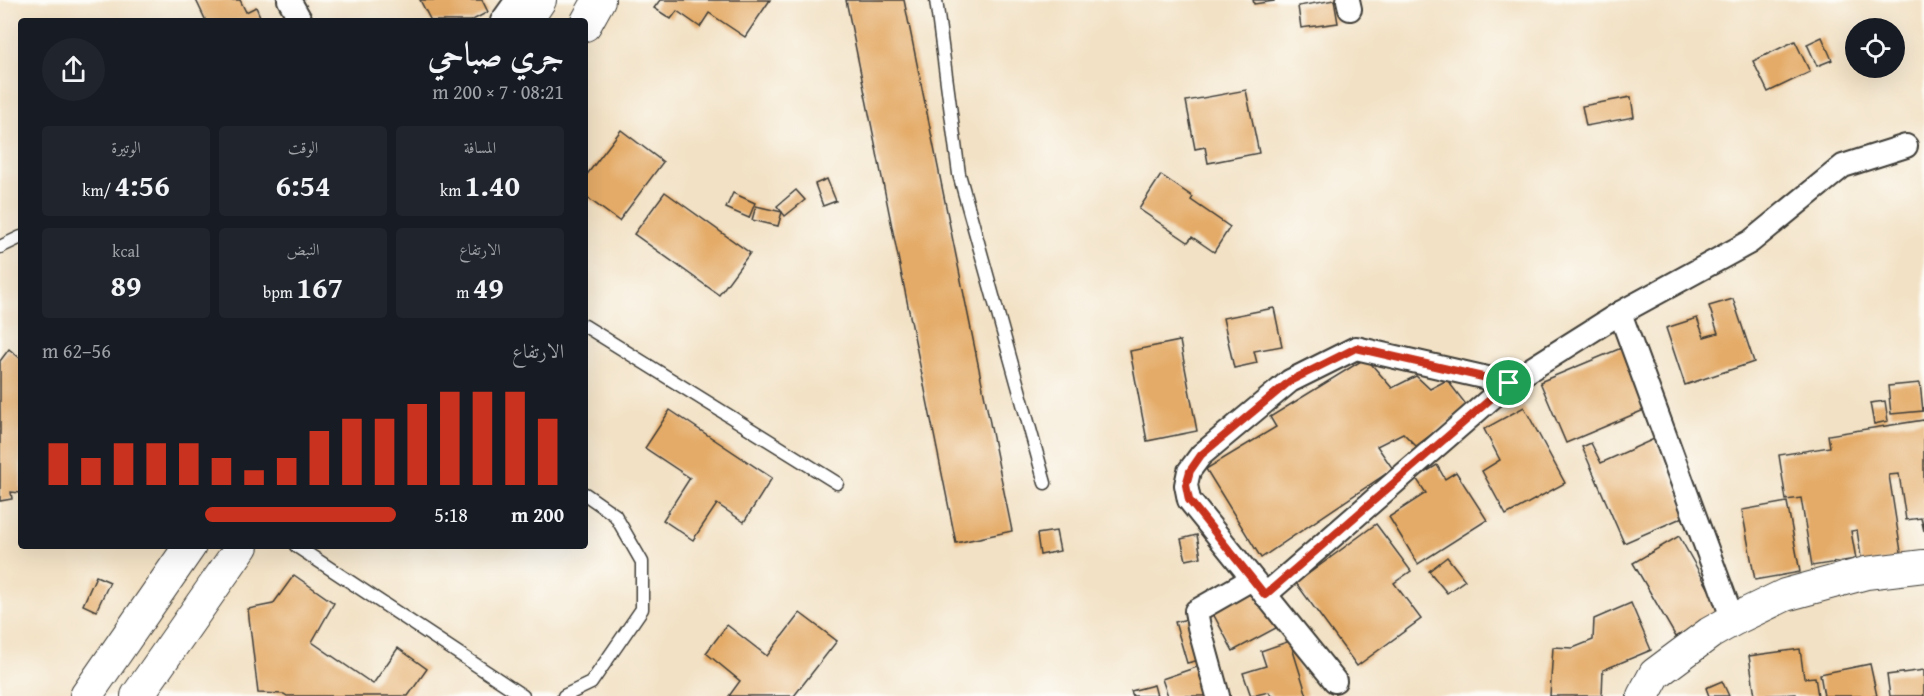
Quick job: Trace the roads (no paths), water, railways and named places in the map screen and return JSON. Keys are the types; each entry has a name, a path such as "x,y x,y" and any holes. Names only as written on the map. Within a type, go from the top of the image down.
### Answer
{"main road":[{"path":"528,18 540,0"},
{"path":"588,20 599,0"},
{"path":"86,696 188,549"},
{"path":"137,696 240,549"},
{"path":"1643,696 1655,674 1710,633 1785,595 1866,573 1924,566"}],"street":[{"path":"289,0 299,18"},
{"path":"504,18 517,0"},
{"path":"1218,696 1196,610 1259,587 1509,383 1620,313 1750,242 1843,166 1906,146"},
{"path":"1620,313 1733,620"},
{"path":"1335,681 1189,500 1186,485 1190,471 1201,455 1290,381 1356,348 1509,383"}],"lane":[{"path":"936,0 959,174 1045,483"},
{"path":"0,247 18,238"},
{"path":"588,328 837,483"},
{"path":"564,696 591,683 642,609 642,562 615,514 588,496"},
{"path":"301,549 523,696"}]}
